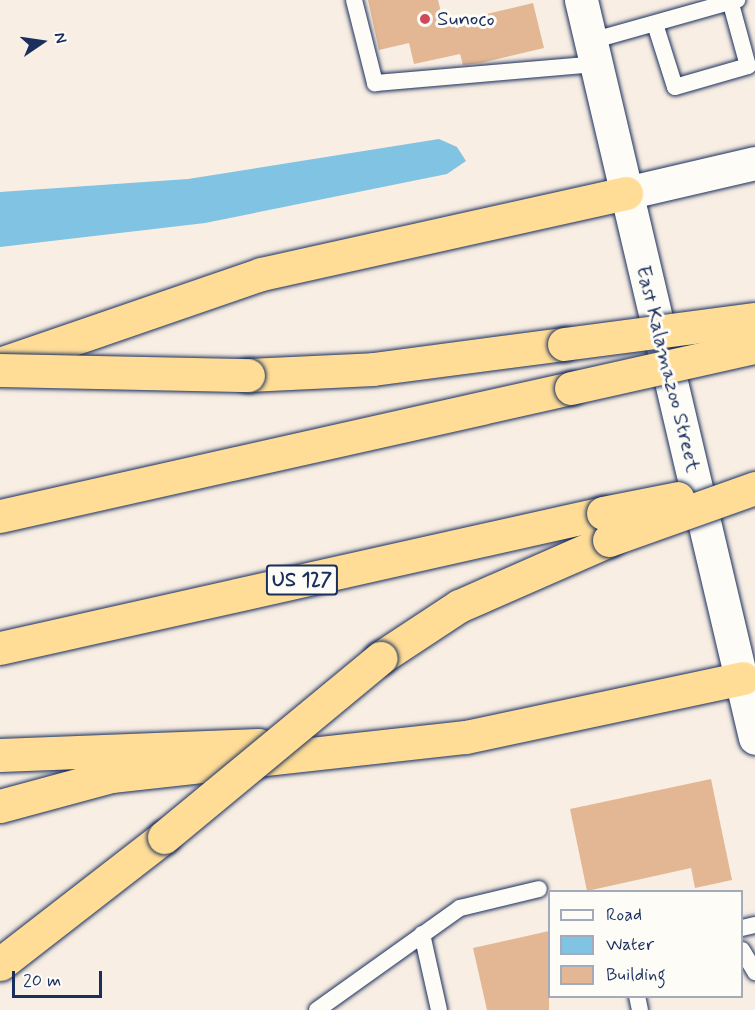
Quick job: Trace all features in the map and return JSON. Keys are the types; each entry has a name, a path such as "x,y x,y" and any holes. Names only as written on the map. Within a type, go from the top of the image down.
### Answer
{"highway":[{"path":"0,364 297,264 626,193"},
{"path":"0,371 248,375 373,369 564,344 754,328"},
{"path":"0,516 571,388 754,328"},
{"path":"0,371 49,349"},
{"name":"US 127","path":"0,648 606,527 755,482"},
{"path":"0,964 164,837 380,658 459,606 606,527 755,488"},
{"path":"0,806 111,776 531,726 749,676"},
{"path":"0,755 211,744 352,748"}],"street":[{"name":"East Kalamazoo Street","path":"581,0 626,193 749,676 755,738"},
{"path":"626,193 755,163"}],"lane":[{"path":"354,0 375,83 593,52 655,24 734,2 748,66 675,87 655,24"},
{"path":"317,1010 460,908 538,889"},
{"path":"422,934 439,1010"},
{"path":"743,953 755,972"}],"water":[{"path":"439,139 457,147 466,161 447,174 205,223 0,247 0,192 188,179"}],"building":[{"path":"368,0 438,0 444,24 533,3 544,48 481,63 463,65 460,54 414,64 409,43 379,50"},
{"path":"711,779 732,880 695,888 691,868 587,890 570,809"},
{"path":"548,931 549,1010 487,1010 473,948"}],"place":[{"name":"Sunoco","path":"425,19"}]}
